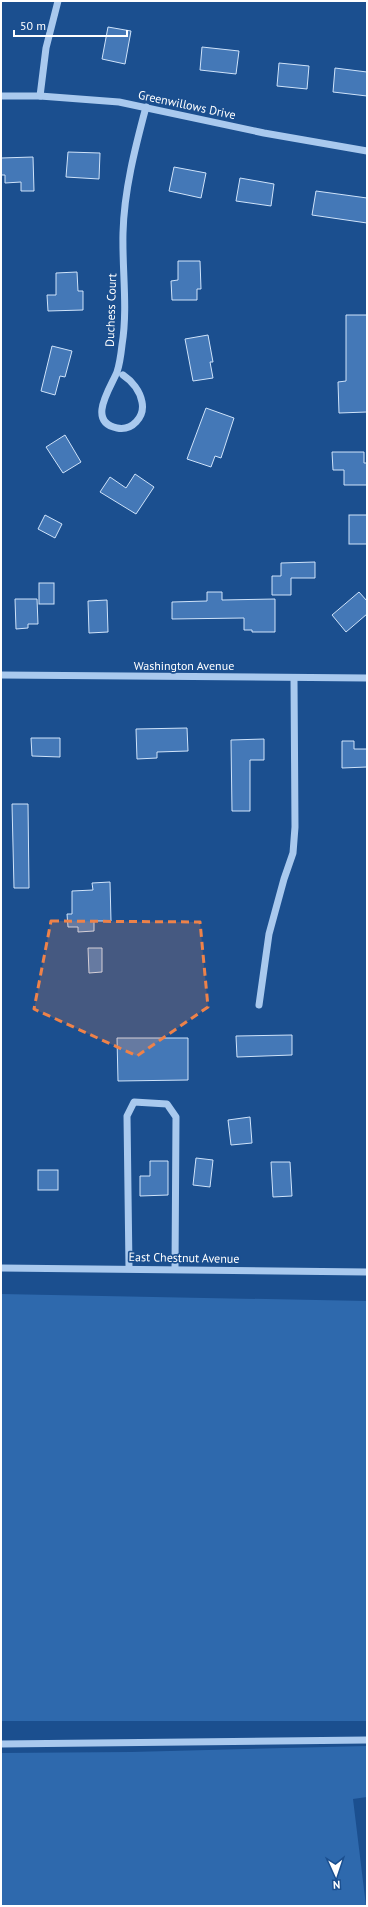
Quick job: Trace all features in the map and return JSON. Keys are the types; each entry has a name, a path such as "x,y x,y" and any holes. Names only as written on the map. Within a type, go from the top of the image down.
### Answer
{"street":[{"path":"40,96 46,48 58,1"},
{"name":"Greenwillows Drive","path":"1,96 40,96 119,102 264,133 367,151"},
{"name":"Duchess Court","path":"123,375 131,381 140,394 142,410 136,422 130,427 118,428 107,422 103,417 102,410 104,398 117,371 122,348 124,295 124,210 136,145 146,108"},
{"name":"Washington Avenue","path":"1,675 367,678"},
{"path":"259,1005 269,934 284,879 293,853 295,827 294,678"},
{"path":"129,1268 127,1116 134,1102 167,1104 176,1117 175,1269"},
{"name":"East Chestnut Avenue","path":"1,1268 129,1268 367,1272"},
{"path":"1,1744 367,1740"}],"highlighted area":[{"path":"51,921 200,922 208,1007 137,1056 34,1009"}],"shaded area":[{"path":"1,1294 367,1301 367,1721 1,1721"},
{"path":"367,1746 367,1797 353,1799 366,1906 1,1906 1,1753 131,1752"}],"building":[{"path":"108,27 131,31 125,64 102,59"},
{"path":"202,47 239,51 236,74 200,70"},
{"path":"279,63 309,66 307,89 277,86"},
{"path":"335,68 367,72 367,96 333,92"},
{"path":"68,152 100,153 99,179 66,177"},
{"path":"33,157 34,191 21,191 21,182 5,183 5,175 1,175 1,158"},
{"path":"174,167 206,173 201,198 169,191"},
{"path":"240,178 274,184 271,206 236,201"},
{"path":"316,191 367,198 367,223 312,215"},
{"path":"178,261 200,261 201,289 197,289 197,300 172,300 171,281 178,280"},
{"path":"77,272 78,291 83,291 83,310 48,311 47,295 56,295 56,273"},
{"path":"346,315 367,315 367,412 339,413 338,382 346,381"},
{"path":"208,335 213,362 210,362 213,378 193,381 185,339"},
{"path":"52,346 72,351 65,377 60,376 55,395 41,391"},
{"path":"206,408 234,418 221,458 215,456 211,467 187,459"},
{"path":"65,435 81,462 63,473 46,447"},
{"path":"332,452 364,452 364,463 367,463 367,485 344,485 344,470 333,470"},
{"path":"135,474 154,487 136,514 100,492 110,477 126,488"},
{"path":"45,515 62,524 55,538 38,529"},
{"path":"349,515 367,515 367,544 349,544"},
{"path":"315,562 315,578 291,578 291,595 272,595 272,576 281,576 281,563"},
{"path":"39,583 54,583 54,604 39,604"},
{"path":"207,592 222,592 222,600 275,599 275,632 252,632 252,630 244,630 244,618 172,619 172,602 207,601"},
{"path":"359,592 367,601 367,614 346,632 332,615"},
{"path":"15,599 37,599 38,624 28,624 28,628 16,629"},
{"path":"107,600 108,632 89,633 88,601"},
{"path":"187,728 188,751 157,752 157,758 137,759 136,729"},
{"path":"31,738 60,738 60,757 32,756"},
{"path":"264,739 264,760 250,760 250,811 232,811 231,740"},
{"path":"342,741 354,741 354,749 367,749 367,767 342,768"},
{"path":"12,804 28,804 29,888 14,888"},
{"path":"110,882 111,921 94,921 94,931 78,932 78,927 68,927 67,914 72,914 72,891 93,890 92,883"},
{"path":"88,948 102,948 102,972 89,973"},
{"path":"292,1035 292,1055 237,1057 236,1036"},
{"path":"117,1038 188,1038 188,1080 118,1081"},
{"path":"250,1117 252,1143 231,1145 228,1120"},
{"path":"196,1158 213,1160 210,1187 193,1185"},
{"path":"150,1161 168,1161 168,1195 140,1196 140,1176 150,1176"},
{"path":"271,1162 290,1162 292,1196 273,1197"},
{"path":"38,1170 58,1170 58,1190 38,1190"}]}
